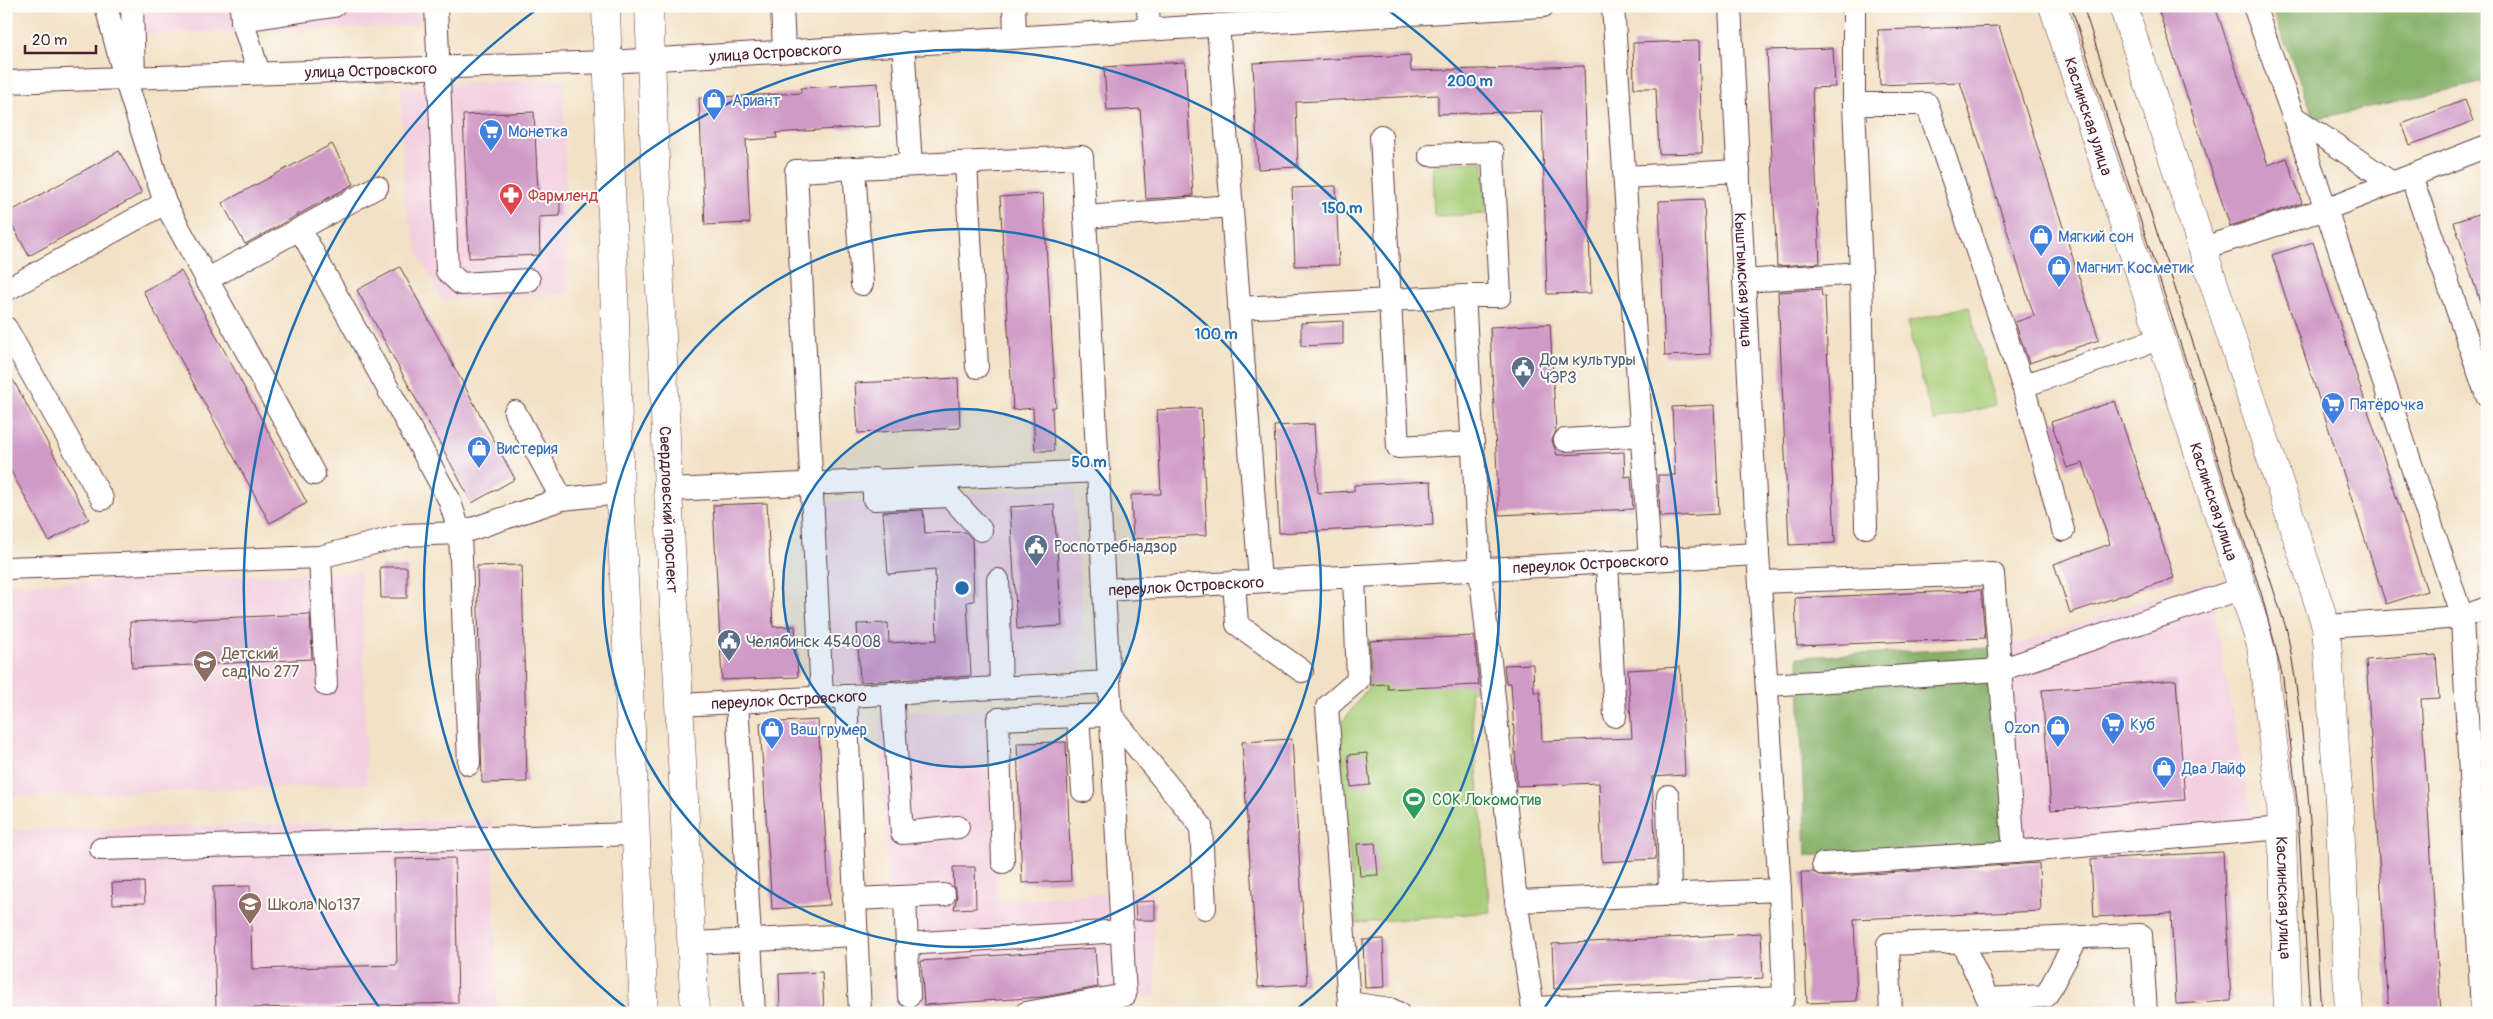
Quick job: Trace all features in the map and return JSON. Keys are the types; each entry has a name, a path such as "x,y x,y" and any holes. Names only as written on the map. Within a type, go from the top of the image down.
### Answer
{"main road":[{"path":"606,6 620,493 644,1013"},
{"name":"Свердловский проспект","path":"649,6 668,490 695,1013"},
{"name":"Каслинская улица","path":"2053,6 2262,645 2281,805 2288,1013"},
{"path":"2123,6 2326,626 2339,801 2349,1013"}],"street":[{"path":"106,6 129,77 164,203 314,474"},
{"path":"129,77 132,6"},
{"path":"259,73 242,13 334,6"},
{"path":"436,6 446,270 461,284 529,280"},
{"path":"782,6 784,50"},
{"path":"1014,6 1015,37"},
{"path":"1148,6 1149,29"},
{"name":"улица Островского","path":"6,82 651,60 784,50 1458,9 1543,6"},
{"path":"1613,6 1650,560"},
{"name":"Кыштымская улица","path":"1516,901 1533,1008 1784,998 1780,890 1758,554 1730,6"},
{"path":"1854,6 1854,104 1861,273 1866,526"},
{"path":"2254,6 2326,209 2462,617 2483,952 2482,1013"},
{"path":"1218,25 1260,581"},
{"path":"903,43 911,166"},
{"path":"1854,104 1927,104 2023,386 2063,530"},
{"path":"2295,118 2401,180 2487,396"},
{"path":"1381,136 1398,447 1473,443"},
{"path":"2202,248 2326,209 2487,146"},
{"path":"1239,308 1464,296 1500,296 1493,154 1430,155"},
{"path":"822,698 796,172 1082,157 1104,590"},
{"path":"966,163 977,367"},
{"path":"854,168 862,284"},
{"path":"1625,177 1739,172"},
{"path":"206,280 377,188"},
{"path":"6,290 164,203"},
{"path":"1085,217 1232,206"},
{"path":"300,229 449,499 460,533 469,764"},
{"path":"1744,280 1861,273"},
{"path":"1464,296 1480,569 1516,901 1780,890"},
{"path":"6,328 102,499"},
{"path":"2023,386 2162,338"},
{"path":"515,412 562,499"},
{"path":"1565,440 1642,436"},
{"path":"668,490 874,479 1099,471"},
{"path":"874,479 874,499 950,496 981,530"},
{"path":"6,568 320,557 404,535 460,533 562,499 620,493"},
{"name":"переулок Островского","path":"680,705 1109,682 1104,590 1758,554"},
{"path":"320,557 326,686"},
{"path":"1607,562 1615,716"},
{"path":"1760,582 1993,574 2014,852"},
{"path":"1354,576 1358,680 1327,708 1349,1003 1390,1009 1398,1013"},
{"path":"998,580 1001,688"},
{"path":"1234,582 1237,624 1302,671"},
{"path":"1767,686 2000,670 2243,588"},
{"path":"2326,626 2462,617 2487,608"},
{"path":"1026,1013 1125,995 1109,682"},
{"path":"892,694 902,833 958,827"},
{"path":"846,696 860,1013"},
{"path":"737,702 754,1013"},
{"path":"1003,862 998,720 1111,715"},
{"path":"1111,715 1201,826 1205,908"},
{"path":"1078,716 1083,791"},
{"path":"1668,796 1670,895"},
{"path":"1823,864 2014,852 2282,828"},
{"path":"102,849 636,834"},
{"path":"854,899 944,895"},
{"path":"905,897 909,996"},
{"path":"920,943 1122,931"},
{"path":"692,943 856,935"},
{"path":"1891,1013 1888,944 2142,935 2146,1013"},
{"path":"1962,942 1988,999 2046,996 2077,938"}],"shaded area":[{"path":"119,6 416,6 418,26 125,35"},
{"path":"563,79 569,293 442,300 419,255 404,200 401,86"},
{"path":"1074,488 1085,668 835,684 824,503"},
{"name":"Детский сад № 277","path":"361,572 367,784 6,797 6,584"},
{"path":"2208,580 2254,828 2017,843 2008,647"},
{"path":"985,709 998,901 1152,890 1156,996 895,1009 879,715"},
{"name":"Школа №137","path":"492,820 497,1013 6,1013 6,830"},
{"path":"2051,1010 2051,1013 1954,1013"}],"green space":[{"path":"2270,6 2487,6 2487,96 2481,83 2315,119"},
{"path":"1484,162 1486,214 1434,216 1432,164"},
{"path":"1969,306 1995,405 1933,421 1907,322"},
{"name":"СОК Локомотив","path":"1476,636 1479,685 1470,692 1490,912 1356,923 1338,728 1370,685 1368,641"},
{"path":"2008,647 2017,843 1806,856 1798,657"}],"building":[{"path":"2157,6 2215,6 2268,165 2287,158 2302,203 2230,226"},
{"path":"1999,26 2099,340 2029,363 2015,322 2034,316 1960,82 1880,85 1878,30"},
{"path":"1699,41 1702,153 1659,154 1656,88 1634,88 1633,43"},
{"path":"1833,48 1835,87 1812,88 1820,263 1777,266 1767,50"},
{"path":"1410,55 1411,71 1584,66 1591,293 1547,294 1542,111 1438,114 1438,95 1296,102 1298,167 1258,169 1253,63"},
{"path":"1185,62 1193,196 1146,199 1140,109 1107,111 1104,67"},
{"path":"878,83 880,126 776,133 777,138 746,140 750,223 705,225 699,98 801,93 801,88"},
{"path":"2465,100 2473,121 2410,145 2402,124"},
{"path":"534,112 538,193 560,193 560,216 539,217 540,255 469,258 463,115"},
{"path":"332,144 354,184 245,244 222,203"},
{"path":"119,151 142,193 29,256 6,214"},
{"path":"1336,186 1339,265 1295,266 1292,188"},
{"path":"1043,194 1056,407 1052,407 1054,451 1035,451 1033,408 1013,410 1000,197"},
{"path":"1704,199 1710,354 1665,356 1659,201"},
{"path":"2487,211 2487,310 2483,311 2454,222"},
{"path":"2313,242 2427,591 2386,604 2272,255"},
{"path":"400,267 515,479 472,503 357,290"},
{"path":"181,271 307,503 270,523 143,291"},
{"path":"1821,289 1822,297 1825,296 1835,543 1789,545 1778,292"},
{"path":"1343,321 1343,344 1301,346 1301,323"},
{"name":"Дом культуры ЧЭРЗ","path":"1550,324 1556,431 1552,440 1557,455 1624,452 1625,477 1631,476 1633,509 1499,515 1490,327"},
{"path":"6,367 89,519 49,541 6,462"},
{"path":"958,378 960,428 858,433 855,383"},
{"path":"2115,401 2174,578 2070,613 2054,564 2110,544 2083,463 2067,468 2051,422"},
{"path":"1714,405 1719,514 1660,517 1658,475 1675,475 1672,407"},
{"path":"1201,408 1207,535 1133,539 1131,495 1161,494 1157,410"},
{"path":"1314,424 1318,493 1354,491 1354,485 1431,481 1433,525 1279,533 1274,426"},
{"path":"767,503 773,627 795,626 798,677 722,680 713,505"},
{"path":"1054,504 1062,626 1017,629 1010,507"},
{"path":"923,510 925,533 965,532 972,539 974,601 967,602 971,676 860,682 857,624 888,623 889,643 937,640 935,570 888,574 883,512"},
{"path":"522,565 527,782 482,783 477,566"},
{"path":"380,567 407,567 407,598 381,598"},
{"path":"1981,590 1985,638 1797,646 1795,598"},
{"path":"310,614 312,659 132,668 130,622"},
{"path":"1474,636 1479,685 1388,689 1388,684 1370,685 1370,641"},
{"path":"2436,655 2439,698 2421,699 2441,1013 2389,1013 2366,660"},
{"path":"1533,664 1534,692 1540,692 1542,741 1632,738 1628,670 1680,667 1685,775 1652,777 1656,859 1602,862 1599,783 1517,786 1511,683 1506,683 1504,665"},
{"name":"Куб","path":"2176,680 2185,800 2051,810 2042,690"},
{"path":"818,720 830,905 772,909 760,723"},
{"path":"1292,739 1307,984 1258,987 1242,742"},
{"path":"1066,742 1071,881 1022,883 1017,743"},
{"path":"1367,753 1370,785 1351,787 1348,755"},
{"path":"1375,843 1378,875 1360,876 1357,844"},
{"path":"2223,852 2231,1001 2176,1004 2171,913 2094,917 2091,859"},
{"path":"455,858 458,1003 216,1009 213,887 250,886 252,969 397,965 395,859"},
{"path":"2039,863 2041,911 1854,919 1857,1001 1807,1003 1801,872 1813,872 1824,877"},
{"path":"953,867 975,867 976,908 954,909 957,895 954,887"},
{"path":"144,882 145,903 113,904 112,883"},
{"path":"1155,901 1155,920 1136,920 1135,902"},
{"path":"1761,933 1763,978 1554,989 1552,944"},
{"path":"1383,939 1385,987 1365,988 1363,940"},
{"path":"1095,948 1098,987 1043,997 924,1005 921,961"},
{"path":"822,972 824,1013 780,1013 779,974"}],"tram line":[{"path":"2071,6 2262,596 2283,678 2297,801 2310,1013"},
{"path":"2083,6 2287,631 2295,678 2306,773 2321,1013"}],"place":[{"name":"Ариант","path":"714,121"},
{"name":"Монетка","path":"491,152"},
{"name":"Фармленд","path":"511,216"},
{"name":"Мягкий сон","path":"2041,257"},
{"name":"Магнит Косметик","path":"2059,288"},
{"name":"Дом культуры ЧЭРЗ","path":"1523,389"},
{"name":"Пятёрочка","path":"2333,425"},
{"name":"Вистерия","path":"479,469"},
{"name":"Роспотребнадзор","path":"1036,567"},
{"name":"Челябинск 454008","path":"729,662"},
{"name":"Детский сад № 277","path":"205,683"},
{"name":"Куб","path":"2113,745"},
{"name":"Ozon","path":"2058,748"},
{"name":"Ваш грумер","path":"772,750"},
{"name":"Два Лайф","path":"2164,789"},
{"name":"СОК Локомотив","path":"1414,820"},
{"name":"Школа №137","path":"250,925"}]}
